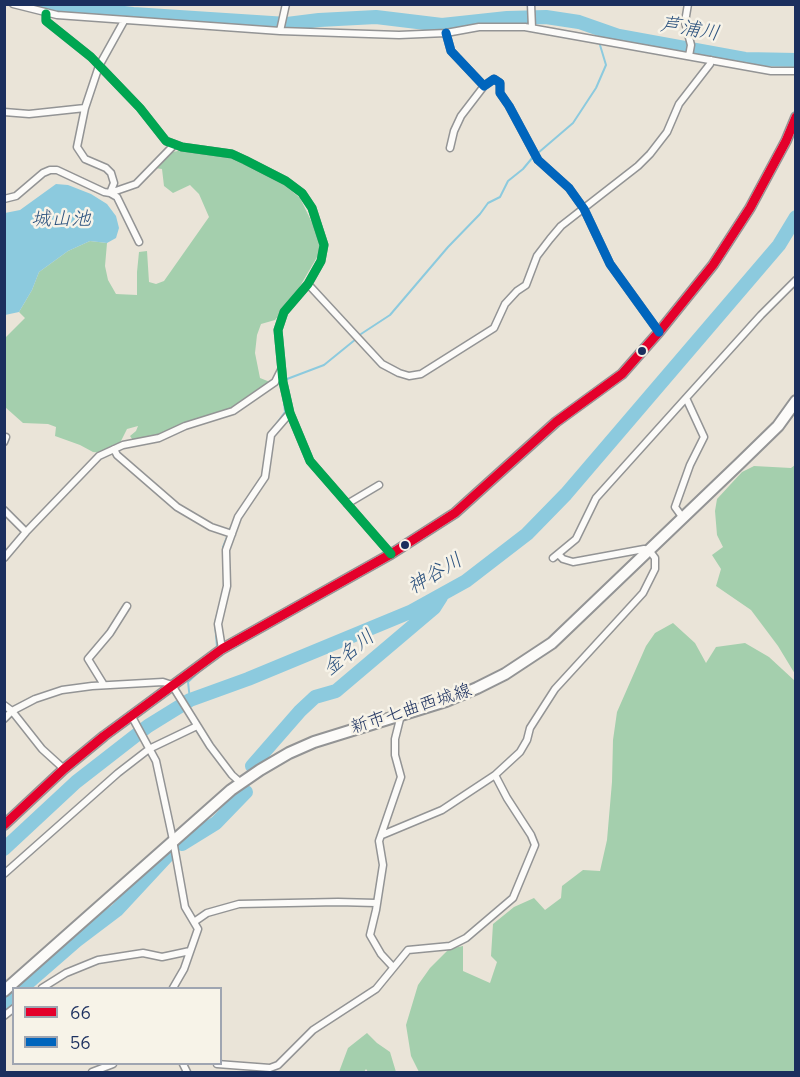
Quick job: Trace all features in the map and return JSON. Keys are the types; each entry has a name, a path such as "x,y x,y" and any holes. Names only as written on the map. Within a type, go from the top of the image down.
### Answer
{"main road":[{"name":"新市七曲西城線","path":"4,991 241,783 289,753 314,742 446,701 505,674 552,643 777,426 795,400"}],"street":[{"path":"13,4 30,6 46,14 124,21 399,34 446,33 532,21 691,51 711,60 771,71 795,71"},
{"path":"281,30 286,4"},
{"path":"531,4 532,21"},
{"path":"688,4 685,22 691,51"},
{"path":"46,14 46,21 99,66 140,108 160,135 174,145 232,154 286,181 302,193 312,208 324,245 321,261 308,284 284,312 278,330 281,369 290,413 310,461 391,554"},
{"path":"110,193 114,183 111,172 85,159 77,147 84,108 99,66 124,21"},
{"path":"446,33 452,51 484,86"},
{"path":"308,284 382,364 410,376 421,374 494,328 506,304 517,291 526,285 537,256 550,239 561,226 650,154 667,132 680,104 711,60"},
{"path":"450,148 461,116 484,86 494,79 500,83 500,93 538,160 569,188 584,209 610,264 659,332"},
{"path":"4,112 29,114 84,108"},
{"path":"4,825 64,768 222,649 391,554 455,513 556,422 622,374 713,265 750,208 786,141 795,117"},
{"path":"110,193 136,184 174,145"},
{"path":"4,199 16,196 43,173 57,170 117,197 139,242"},
{"path":"382,835 442,810 495,775 520,752 527,740 530,728 555,689 643,593 655,569 655,558 649,550 617,553 573,562 556,556 576,539 597,498 795,280"},
{"path":"4,558 99,456 123,445 159,438 185,426 233,411 275,382 281,369"},
{"path":"684,518 675,507 690,465 704,437 686,398"},
{"path":"222,649 218,624 227,586 226,550 238,517 264,477 271,435 290,413"},
{"path":"114,449 117,455 177,507 211,527 232,534"},
{"path":"347,504 379,486"},
{"path":"4,510 26,532"},
{"path":"104,685 88,659 110,633 127,606"},
{"path":"4,719 12,711 35,699 62,690 163,682 173,687 197,726 232,775 241,783"},
{"path":"4,705 12,711 42,749 64,768"},
{"path":"393,967 381,954 370,935 383,865 379,842 401,777 395,755 395,739 402,714"},
{"path":"132,715 156,760 174,840 185,907 198,929 184,969 174,987"},
{"path":"4,874 60,822 149,749 197,726"},
{"path":"222,1064 270,1068 278,1065 313,1030 376,989 408,950 450,946 466,938 513,898 535,845 495,775"},
{"path":"194,922 207,913 239,904 376,903"},
{"path":"44,987 66,973 98,960 143,953 162,957 190,951"},
{"path":"92,1072 110,1065"}],"green space":[{"path":"183,150 235,159 282,183 300,198 320,239 320,252 289,305 275,320 261,324 257,335 255,353 260,378 270,382 231,408 181,426 161,439 137,446 130,436 138,426 127,429 119,445 103,453 93,452 55,436 56,427 48,424 23,423 5,407 5,338 25,318 19,312 39,272 68,251 90,241 107,243 105,266 108,280 116,294 137,295 139,252 147,251 149,282 156,284 164,281 209,217 199,194 190,185 173,193 164,186 162,169 155,168 167,153"},
{"path":"795,465 795,674 778,646 751,610 716,586 721,569 712,555 723,547 717,535 715,511 717,499 742,472 754,466 791,468"},
{"path":"673,623 695,643 706,663 716,647 745,643 769,657 795,681 795,1072 419,1072 411,1056 406,1025 418,985 430,968 449,949 463,946 463,971 490,983 497,962 491,956 493,924 514,907 534,898 545,910 561,898 562,886 583,870 600,871 607,840 613,740 617,712 646,646 655,633"},
{"path":"367,1033 390,1052 396,1072 368,1072 366,1069 364,1072 339,1072 348,1048"}],"water":[{"name":"城山池","path":"56,184 68,185 91,194 107,204 116,216 119,228 116,238 107,243 90,241 68,251 39,272 19,312 5,315 5,213 20,210"}],"waterway":[{"name":"芦浦川","path":"43,4 133,14 287,24 376,17 442,25 507,18 546,17 579,22 619,36 745,59 796,60"},
{"path":"601,38 604,31"},
{"path":"538,153 573,123 596,88 606,65 600,45"},
{"path":"361,334 390,315 448,247 488,203 500,197 508,181 533,157"},
{"name":"神谷川","path":"4,849 76,782 148,726 190,700 248,679 410,612 466,581 527,534 566,494 779,245 796,217"},
{"path":"287,379 324,365 356,339"},
{"path":"274,427 285,412 283,394"},
{"path":"230,529 234,521"},
{"path":"223,553 227,537"},
{"name":"金名川","path":"252,766 315,697 336,691 434,608 441,597"},
{"path":"217,647 215,623 218,611"},
{"path":"190,700 188,682 203,668"},
{"name":"金名川","path":"182,844 216,823 246,792"},
{"name":"金名川","path":"23,987 76,941 117,910 169,854"},
{"name":"金名川","path":"4,1008 12,998"}],"transit line":[{"path":"46,14 46,21 91,57 140,108 166,141 182,147 232,154 286,181 302,193 312,208 324,245 321,261 308,284 284,312 278,330 283,382 290,413 310,461 391,554"},
{"name":"56","path":"446,33 451,51 484,86 494,79 500,83 500,93 538,160 569,188 584,209 610,264 659,332"},
{"name":"66","path":"4,825 64,769 104,736 222,649 391,554 455,513 556,422 622,374 713,265 750,208 786,141 796,117"}]}
